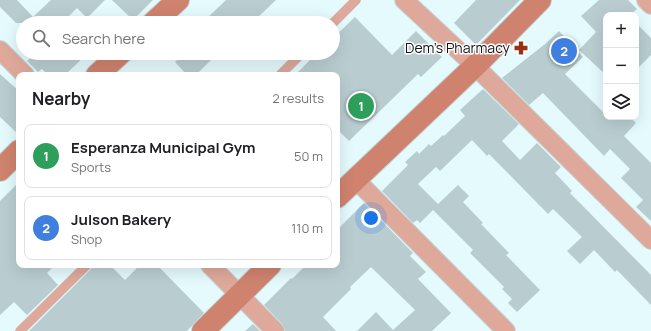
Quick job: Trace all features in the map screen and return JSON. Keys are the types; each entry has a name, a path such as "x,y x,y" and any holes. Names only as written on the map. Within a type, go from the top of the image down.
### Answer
{"street":[{"path":"404,0 474,66 651,240"},
{"path":"340,194 474,66 540,0"},
{"path":"646,0 651,5"},
{"path":"159,16 170,3"},
{"path":"0,50 22,72"},
{"path":"100,72 113,60"},
{"path":"0,170 16,154"},
{"path":"355,179 506,331"},
{"path":"213,268 275,331"},
{"path":"203,331 267,268"}],"lane":[{"path":"340,16 356,0"},
{"path":"283,72 295,60"},
{"path":"20,331 84,268"}],"building":[{"path":"0,0 17,0 32,16 16,16 16,23 0,7"},
{"path":"51,0 105,0 89,16 85,16 77,8 69,16 34,16"},
{"path":"112,0 153,0 137,16 129,16"},
{"path":"226,0 276,0 259,16 209,16"},
{"path":"476,0 520,0 476,45 454,23"},
{"path":"599,0 628,0 637,9 634,12 603,12 603,72 579,50 596,32 581,16"},
{"path":"355,17 392,55 416,31 442,57 421,77 418,74 349,141 340,132 340,72 298,72 310,60 340,60 340,31"},
{"path":"639,26 651,38 651,55 639,67"},
{"path":"559,31 583,57 565,74 603,112 603,120 633,120 636,123 624,136 651,163 651,221 636,207 643,200 621,178 630,169 610,149 604,156 543,93 529,105 502,78"},
{"path":"81,60 68,72 45,72 42,69 38,72 27,61"},
{"path":"177,60 211,60 199,72 184,72 175,62"},
{"path":"0,74 16,88 16,132 0,117"},
{"path":"483,89 519,124 502,141 520,160 537,143 561,167 555,173 572,191 570,193 651,275 651,305 617,270 615,272 594,250 580,264 567,251 582,237 553,209 548,214 489,154 487,156 472,140 440,171 436,167 418,184 438,204 458,185 469,196 463,202 483,223 481,224 509,253 506,255 540,290 517,312 508,303 512,299 502,289 504,287 470,253 473,250 433,210 420,223 417,220 413,223 382,191 408,165 405,162 417,151 419,154 429,144 431,146 465,116 460,110"},
{"path":"16,185 16,268 52,268 47,273 58,285 27,315 14,302 0,315 0,201"},
{"path":"364,203 413,253 410,256 426,272 418,279 451,313 432,331 357,331 376,312 393,330 415,310 371,267 350,287 351,289 323,317 336,331 285,331 282,324 264,305 303,268 340,268 340,227"},
{"path":"113,268 125,280 137,268 160,268 204,313 187,331 29,331 91,269"},
{"path":"253,324 260,331 245,331"}],"place":[{"name":"Dem's Pharmacy","path":"521,48"},
{"name":"Julson Bakery","path":"564,51"},
{"name":"Esperanza Municipal Gym","path":"361,106"}]}
